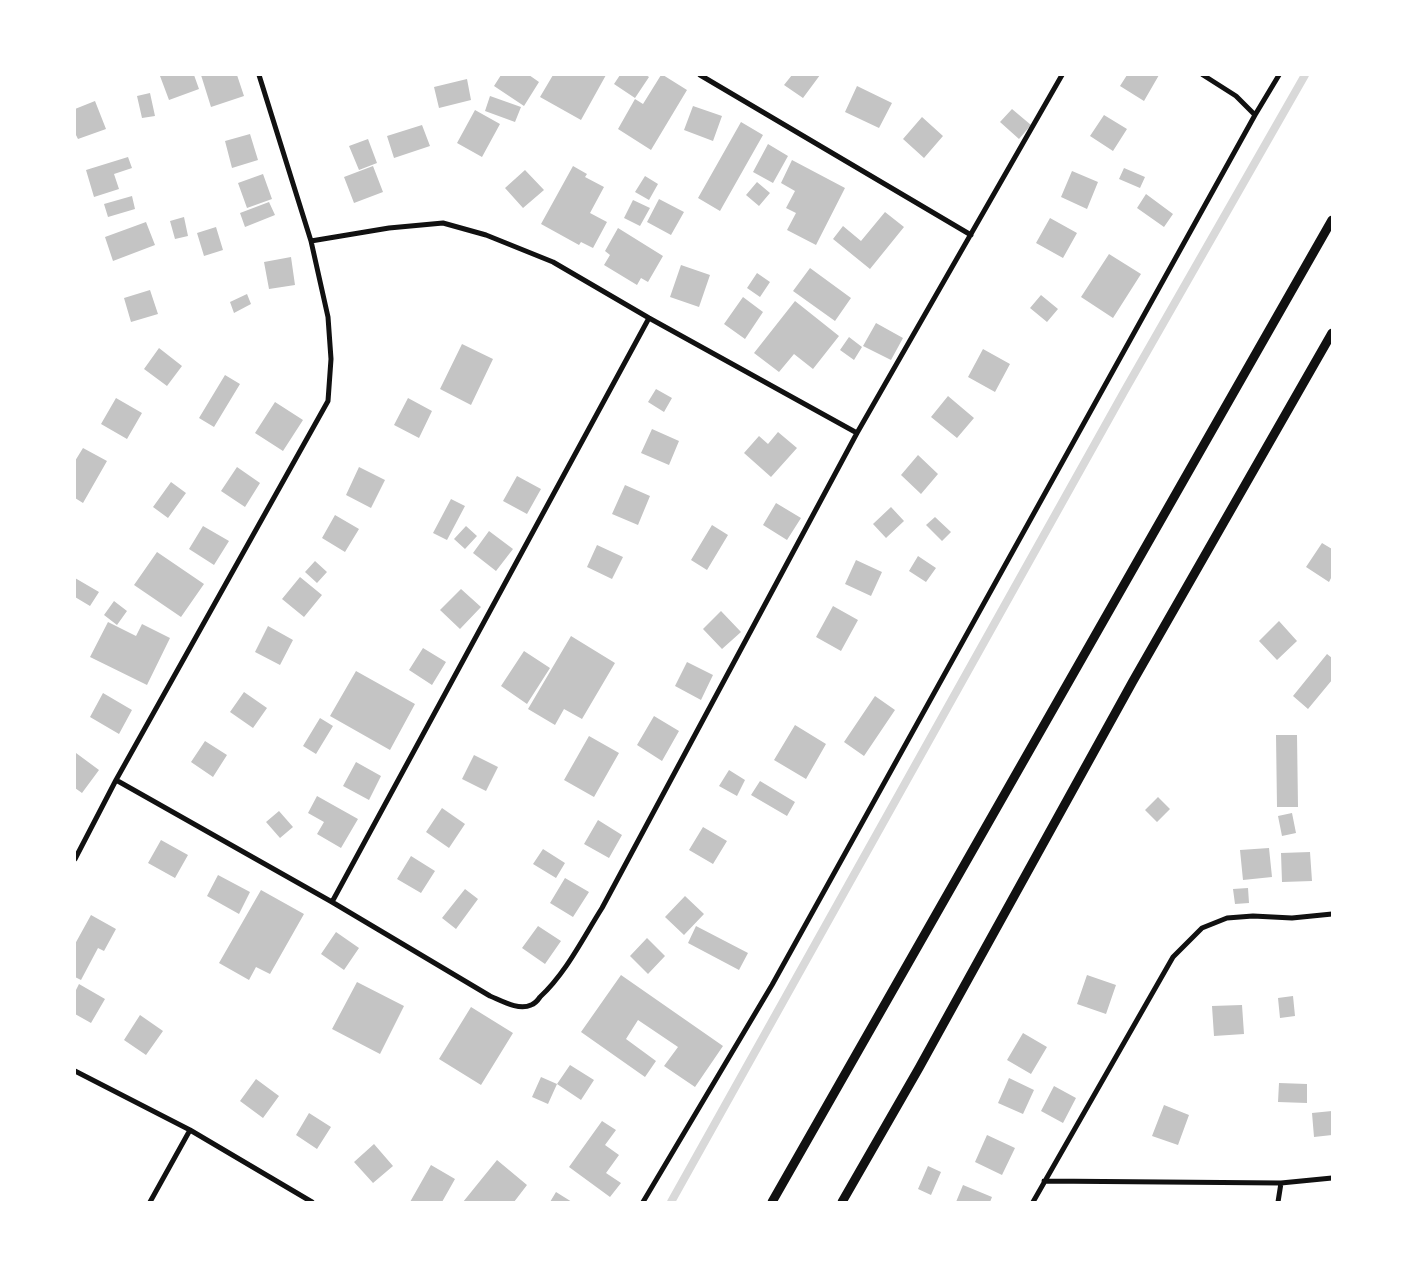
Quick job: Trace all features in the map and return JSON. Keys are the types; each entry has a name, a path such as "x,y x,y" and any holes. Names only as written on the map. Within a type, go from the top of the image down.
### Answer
{"street":[{"path":"75,859 116,780 328,400 331,359 328,317 312,241 259,75"},
{"path":"700,75 971,235"},
{"path":"116,780 332,902 490,996 520,1007 532,1005 560,975 602,908 857,433 1062,75"},
{"path":"1203,75 1236,96 1255,115"},
{"path":"642,1202 772,985 1279,75"},
{"path":"772,1202 1332,220"},
{"path":"312,241 389,228 443,224 486,235 553,262 648,318 857,433"},
{"path":"332,902 648,318"},
{"path":"842,1202 919,1068 1133,681 1332,333"},
{"path":"1033,1202 1173,957 1202,928 1227,918 1253,916 1292,918 1332,914"},
{"path":"75,1070 190,1130 312,1202"},
{"path":"150,1202 190,1130"},
{"path":"1044,1182 1281,1183 1332,1178"},
{"path":"1278,1202 1281,1183"}],"building":[{"path":"194,75 199,89 169,100 160,76"},
{"path":"201,75 237,75 244,96 211,107"},
{"path":"501,75 529,75 539,82 524,106 494,86"},
{"path":"553,75 606,75 581,120 540,97"},
{"path":"620,75 646,75 649,77 635,98 614,84"},
{"path":"661,75 687,90 651,150 618,129 635,99 643,104"},
{"path":"792,75 820,75 803,98 784,85"},
{"path":"1127,75 1159,75 1144,101 1120,86"},
{"path":"467,79 471,100 439,108 434,87"},
{"path":"857,86 892,103 879,128 845,112"},
{"path":"150,93 155,116 142,118 137,96"},
{"path":"490,96 521,107 515,122 485,111"},
{"path":"95,101 106,129 78,139 75,133 75,109"},
{"path":"693,106 722,116 713,141 684,130"},
{"path":"1012,109 1031,125 1019,139 1000,122"},
{"path":"475,110 500,124 482,157 457,143"},
{"path":"1104,115 1127,129 1113,151 1090,136"},
{"path":"922,117 943,136 924,158 903,139"},
{"path":"741,122 763,135 720,211 698,198"},
{"path":"422,125 430,146 394,158 387,136"},
{"path":"250,134 258,160 232,168 225,141"},
{"path":"368,139 377,163 359,170 349,146"},
{"path":"768,144 788,156 773,183 753,172"},
{"path":"128,157 132,168 114,174 119,189 94,197 86,170"},
{"path":"792,160 845,188 816,245 787,230 796,213 786,208 795,191 781,183"},
{"path":"373,166 383,192 354,203 344,177"},
{"path":"573,166 587,174 585,177 604,187 590,213 607,222 593,248 581,242 579,245 541,224"},
{"path":"1124,168 1145,177 1140,188 1119,179"},
{"path":"525,170 544,190 523,208 505,188"},
{"path":"1072,171 1098,182 1087,209 1061,197"},
{"path":"263,174 272,199 247,208 238,183"},
{"path":"645,176 658,184 649,200 635,192"},
{"path":"757,182 770,193 759,206 746,195"},
{"path":"1146,194 1173,214 1164,227 1137,208"},
{"path":"132,196 135,209 108,217 104,204"},
{"path":"659,199 684,212 671,235 647,222"},
{"path":"633,200 650,208 640,226 624,218"},
{"path":"269,202 275,215 245,227 240,213"},
{"path":"885,212 904,227 870,269 833,239 843,226 861,241"},
{"path":"184,217 188,236 175,239 170,221"},
{"path":"1050,218 1077,233 1063,258 1036,243"},
{"path":"146,222 155,245 113,261 105,237"},
{"path":"216,227 223,250 204,256 197,233"},
{"path":"618,228 663,256 648,282 641,278 637,285 604,265 610,255 605,251"},
{"path":"1109,254 1141,274 1113,318 1081,297"},
{"path":"291,257 295,285 269,289 264,262"},
{"path":"681,265 710,275 699,307 670,297"},
{"path":"810,268 851,298 835,321 793,291"},
{"path":"757,273 770,282 760,297 747,288"},
{"path":"150,290 158,314 131,322 124,298"},
{"path":"247,294 251,304 234,313 230,302"},
{"path":"1041,295 1058,309 1047,322 1030,308"},
{"path":"743,297 763,312 745,339 724,324"},
{"path":"795,301 839,336 813,369 794,354 779,372 754,353"},
{"path":"876,323 903,338 891,360 863,346"},
{"path":"849,337 862,347 854,360 840,350"},
{"path":"462,344 493,359 471,405 440,389"},
{"path":"159,348 182,366 167,386 144,369"},
{"path":"983,349 1010,364 995,392 968,377"},
{"path":"225,375 240,384 214,427 199,418"},
{"path":"656,389 672,398 664,412 648,402"},
{"path":"948,396 974,418 957,438 931,417"},
{"path":"116,398 142,413 127,439 101,424"},
{"path":"408,398 432,411 419,438 394,425"},
{"path":"275,402 303,420 283,451 255,433"},
{"path":"652,429 679,441 669,465 641,453"},
{"path":"778,432 797,448 771,477 744,453 759,436 768,444"},
{"path":"83,448 107,461 83,503 75,498 75,461"},
{"path":"918,455 938,474 921,494 901,475"},
{"path":"237,467 260,483 245,507 221,491"},
{"path":"359,467 385,480 371,508 346,495"},
{"path":"517,476 541,489 527,514 503,501"},
{"path":"171,482 186,493 168,518 153,507"},
{"path":"625,485 650,496 638,525 612,514"},
{"path":"451,499 465,506 447,540 433,533"},
{"path":"776,503 801,518 787,540 763,525"},
{"path":"891,507 904,521 886,538 873,524"},
{"path":"335,515 359,529 345,552 322,538"},
{"path":"935,517 951,532 942,541 926,525"},
{"path":"712,525 728,535 707,570 691,560"},
{"path":"203,526 229,541 214,565 189,549"},
{"path":"466,526 477,536 465,549 454,539"},
{"path":"489,531 513,549 496,571 473,553"},
{"path":"1322,543 1332,549 1332,576 1329,582 1306,567"},
{"path":"597,545 623,557 612,579 587,567"},
{"path":"157,552 204,584 181,617 134,585"},
{"path":"918,556 936,568 926,582 909,571"},
{"path":"856,560 882,572 871,596 845,584"},
{"path":"315,561 327,572 317,583 305,572"},
{"path":"300,577 322,595 304,617 282,599"},
{"path":"75,578 99,592 90,606 75,597"},
{"path":"461,589 481,607 460,629 440,610"},
{"path":"114,601 127,611 117,625 104,615"},
{"path":"833,606 858,620 841,651 816,637"},
{"path":"721,611 741,632 722,649 703,629"},
{"path":"1279,621 1297,641 1277,660 1259,641"},
{"path":"108,622 136,636 142,624 170,638 147,685 90,657"},
{"path":"268,626 293,640 280,665 255,652"},
{"path":"571,636 615,663 582,719 564,709 555,725 528,709"},
{"path":"423,648 446,662 432,685 409,670"},
{"path":"524,651 550,668 527,704 501,686"},
{"path":"1327,654 1332,658 1332,680 1308,709 1293,696"},
{"path":"687,662 713,675 701,700 675,686"},
{"path":"356,671 415,704 390,750 330,716"},
{"path":"244,692 267,708 253,728 230,712"},
{"path":"103,693 132,710 119,734 90,717"},
{"path":"875,696 895,710 864,756 844,742"},
{"path":"654,716 679,731 662,761 637,745"},
{"path":"320,718 333,726 316,754 303,746"},
{"path":"795,725 826,744 806,779 774,760"},
{"path":"1276,735 1297,735 1298,807 1277,807"},
{"path":"589,736 619,753 594,797 564,780"},
{"path":"205,741 227,755 213,777 191,762"},
{"path":"76,753 99,770 82,793 75,788"},
{"path":"474,755 498,767 486,791 462,779"},
{"path":"356,762 381,776 369,800 343,786"},
{"path":"729,770 745,780 737,796 719,786"},
{"path":"760,781 795,802 787,816 751,795"},
{"path":"317,796 358,819 341,848 317,834 324,822 308,813"},
{"path":"1158,797 1170,809 1157,822 1145,810"},
{"path":"442,808 465,824 449,848 426,832"},
{"path":"279,811 293,827 280,838 266,822"},
{"path":"1292,813 1296,833 1282,836 1278,816"},
{"path":"598,820 622,835 609,858 584,844"},
{"path":"703,827 727,841 713,864 689,850"},
{"path":"161,840 188,855 175,878 148,863"},
{"path":"1269,848 1272,877 1243,880 1240,850"},
{"path":"543,849 565,863 556,878 533,864"},
{"path":"1310,852 1312,881 1282,882 1281,853"},
{"path":"411,856 435,871 421,893 397,879"},
{"path":"218,875 250,892 239,914 207,896"},
{"path":"565,878 589,892 573,917 550,903"},
{"path":"1248,888 1249,903 1235,904 1233,889"},
{"path":"465,889 478,899 456,929 442,918"},
{"path":"261,890 304,914 270,974 256,967 249,980 219,963"},
{"path":"685,896 704,914 684,935 665,917"},
{"path":"91,915 116,929 104,951 98,948 81,980 75,977 75,944"},
{"path":"538,926 561,941 545,964 522,948"},
{"path":"696,926 748,953 739,970 688,943"},
{"path":"336,932 359,948 344,970 321,954"},
{"path":"647,938 665,956 648,974 630,956"},
{"path":"621,975 723,1046 695,1087 664,1066 678,1047 638,1020 626,1039 656,1061 645,1077 581,1032"},
{"path":"1087,975 1116,985 1106,1014 1077,1004"},
{"path":"357,982 404,1006 380,1054 332,1029"},
{"path":"79,984 105,999 91,1023 75,1014 75,992"},
{"path":"1293,996 1295,1016 1280,1018 1278,998"},
{"path":"1242,1005 1244,1034 1214,1036 1212,1006"},
{"path":"471,1007 513,1033 481,1085 439,1059"},
{"path":"140,1015 163,1031 146,1055 124,1040"},
{"path":"1023,1033 1047,1047 1031,1074 1007,1060"},
{"path":"570,1065 594,1080 581,1100 557,1084"},
{"path":"541,1077 557,1084 548,1104 532,1097"},
{"path":"1009,1078 1034,1090 1023,1114 998,1103"},
{"path":"256,1079 279,1096 263,1118 240,1101"},
{"path":"1279,1083 1307,1084 1307,1103 1278,1102"},
{"path":"1054,1086 1076,1098 1063,1123 1041,1111"},
{"path":"1164,1105 1189,1115 1178,1145 1152,1136"},
{"path":"1332,1111 1332,1135 1314,1137 1312,1113"},
{"path":"309,1113 331,1127 317,1149 296,1135"},
{"path":"602,1121 616,1130 605,1145 619,1155 606,1173 621,1183 610,1197 569,1167"},
{"path":"987,1135 1015,1148 1002,1175 975,1162"},
{"path":"374,1144 393,1166 373,1183 354,1162"},
{"path":"497,1160 527,1185 514,1202 463,1202"},
{"path":"431,1165 455,1179 442,1202 410,1202"},
{"path":"928,1166 941,1172 931,1195 918,1189"},
{"path":"963,1185 992,1197 990,1202 956,1202"},
{"path":"556,1192 572,1202 550,1202"}],"waterway":[{"path":"671,1202 1125,390 1305,75"}]}
